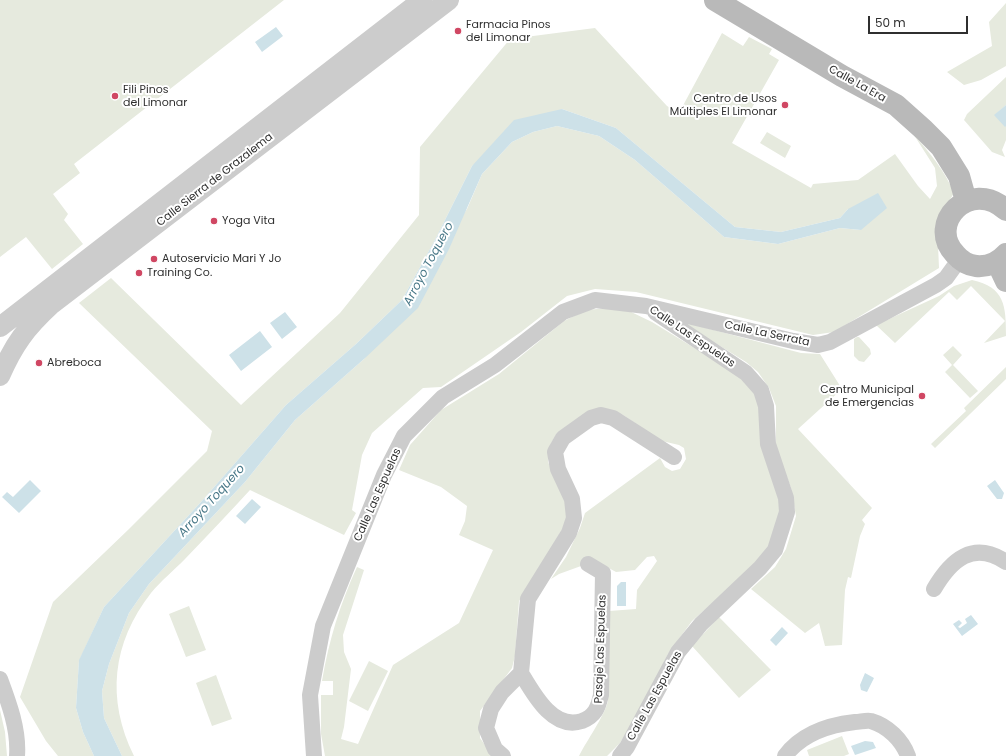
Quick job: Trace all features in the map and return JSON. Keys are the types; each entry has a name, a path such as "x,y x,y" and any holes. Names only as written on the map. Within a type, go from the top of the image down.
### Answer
{"main road":[{"name":"Calle La Era","path":"715,0 842,76 896,106 924,130 941,148 958,176 966,201"},
{"path":"1003,205 982,198 966,201 956,207 949,217 946,228 947,240 951,251 959,260 971,265 1003,266"}],"street":[{"name":"Calle Sierra de Grazalema","path":"0,327 422,0"},
{"name":"Calle Sierra de Grazalema","path":"0,376 16,343 33,322 52,304 449,0"},
{"name":"Calle La Serrata","path":"646,306 818,345 830,342 936,285 946,278 959,260"},
{"name":"Calle Las Espuelas","path":"314,756 310,695 323,626 384,475 404,436 443,397 495,365 563,312 595,300 646,306 746,373 761,390 766,406 768,444 786,498 787,512 775,550 760,568 701,624 678,652 627,747 620,756"},
{"path":"504,756 495,749 486,728 490,709 502,692 521,673 528,599 569,533 574,518 572,499 558,469 556,452 563,438 591,418 601,416 613,418 674,457"},
{"path":"934,589 954,562 966,554 982,553 997,556 1006,562"},
{"name":"Pasaje Las Espuelas","path":"521,673 535,696 548,712 562,720 577,723 589,719 598,710 601,695 603,573 588,564"},
{"path":"0,679 10,706 18,745 17,756"},
{"path":"785,756 809,733 838,724 870,721 892,732 905,748 908,756"}],"shaded area":[{"path":"0,0 284,0 74,164 80,173 53,194 68,214 64,220 83,244 52,269 26,237 0,257"},
{"path":"1006,3 1006,66 981,80 964,85 947,72 992,46 989,22"},
{"path":"595,28 667,106 679,113 722,33 743,46 749,37 772,49 769,54 779,60 732,143 811,188 813,184 858,180 895,154 918,186 930,199 937,186 935,168 914,135 937,162 954,193 937,221 939,268 834,332 813,335 636,292 595,289 567,296 521,332 441,387 423,388 372,433 362,455 352,510 356,513 344,535 250,490 151,593 138,612 128,632 121,652 117,672 117,693 119,714 125,735 134,756 122,756 104,718 102,691 109,664 129,613 149,584 245,482 295,420 364,359 467,209 482,174 512,142 533,132 557,126 599,136 635,160 724,237 778,244 840,228 861,230 848,209 840,218 781,232 735,227 616,128 562,109 472,166 436,238 402,300 356,344 286,405 201,502 104,607 79,661 76,708 83,732 94,756 58,756 46,741 20,697 53,602 207,451 212,431 79,303 111,278 241,405 340,313 419,215 420,147 510,39"},
{"path":"1006,77 1006,105 995,115 1006,126 1006,140 1002,150 1005,157 992,152 964,120 967,114"},
{"path":"767,132 791,146 785,158 760,143"},
{"path":"972,280 991,287 1001,299 1004,307 1005,316 1006,336 984,343 1005,321 971,286 957,300 949,292 895,343 876,325 939,296 954,286"},
{"path":"608,308 627,310 652,322 732,371 752,387 760,407 780,506 776,530 762,559 692,621 668,654 642,707 620,743 607,756 579,756 599,721 608,701 609,611 636,609 637,590 657,561 654,556 647,557 635,570 616,572 587,556 581,566 559,574 551,579 566,557 580,528 585,513 660,458 665,467 672,471 680,469 686,459 684,448 679,445 662,441 623,415 606,409 587,412 557,433 550,445 548,462 564,495 567,515 563,528 519,601 515,656 512,668 480,711 480,738 493,756 325,756 321,734 321,695 333,695 333,681 322,681 336,622 345,595 357,567 364,570 343,635 344,652 351,669 344,727 341,739 358,744 393,665 459,623 493,550 459,535 465,521 467,506 441,487 399,470 410,445 441,410 499,374 564,321 586,310"},
{"path":"687,323 801,353 820,354 842,389 798,429 872,508 862,520 865,524 860,536 851,578 848,577 845,590 842,645 825,646 819,623 805,633 751,589 775,567 786,549 796,516 791,488 776,448 776,406 769,388 758,372 746,362 686,325"},
{"path":"859,337 870,349 871,354 864,362 859,361 854,356 854,339"},
{"path":"953,346 962,355 953,365 978,391 970,398 945,372 952,365 943,355"},
{"path":"1006,367 1006,379 935,448 931,444 966,411 964,408"},
{"path":"189,606 206,650 186,657 169,614"},
{"path":"719,617 771,670 739,698 692,646"},
{"path":"369,661 388,671 368,711 349,701"},
{"path":"216,675 232,719 212,726 196,683"},
{"path":"0,710 5,732 7,756 0,756"},
{"path":"842,736 849,754 844,756 809,756 807,750"}],"water":[{"path":"276,27 283,36 262,52 255,42"},
{"path":"1006,105 1006,126 1005,127 994,115"},
{"name":"Arroyo Toquero","path":"562,109 616,128 735,227 781,232 840,218 848,209 878,193 887,208 861,230 840,228 778,244 724,237 635,160 599,136 557,126 533,132 512,142 482,174 449,249 418,308 364,359 295,420 245,482 149,584 129,613 109,664 102,691 104,718 122,756 94,756 83,732 76,708 79,660 104,607 201,502 286,405 356,344 402,300 436,238 472,166 514,120"},
{"path":"285,312 297,327 282,339 270,323"},
{"path":"260,331 272,347 241,371 229,355"},
{"path":"30,480 41,491 19,513 2,497 7,492 13,497"},
{"path":"995,480 1004,493 1002,499 997,499 987,486"},
{"path":"252,499 261,507 245,524 236,516"},
{"path":"621,582 626,582 626,606 617,606 617,586"},
{"path":"971,615 978,624 962,636 953,624 959,620 962,623 958,627 960,628 967,623 965,619"},
{"path":"782,627 788,633 776,646 770,640"},
{"path":"865,673 874,678 867,692 861,690 860,685"},
{"path":"865,741 873,742 876,748 855,755 851,746"}],"place":[{"name":"Farmacia Pinos del Limonar","path":"458,31"},
{"name":"Fili Pinos del Limonar","path":"115,96"},
{"name":"Centro de Usos Múltiples El Limonar","path":"785,105"},
{"name":"Yoga Vita","path":"214,221"},
{"name":"Autoservicio Mari Y Jo","path":"154,259"},
{"name":"Training Co.","path":"139,273"},
{"name":"Abreboca","path":"39,363"},
{"name":"Centro Municipal de Emergencias","path":"922,396"}]}
